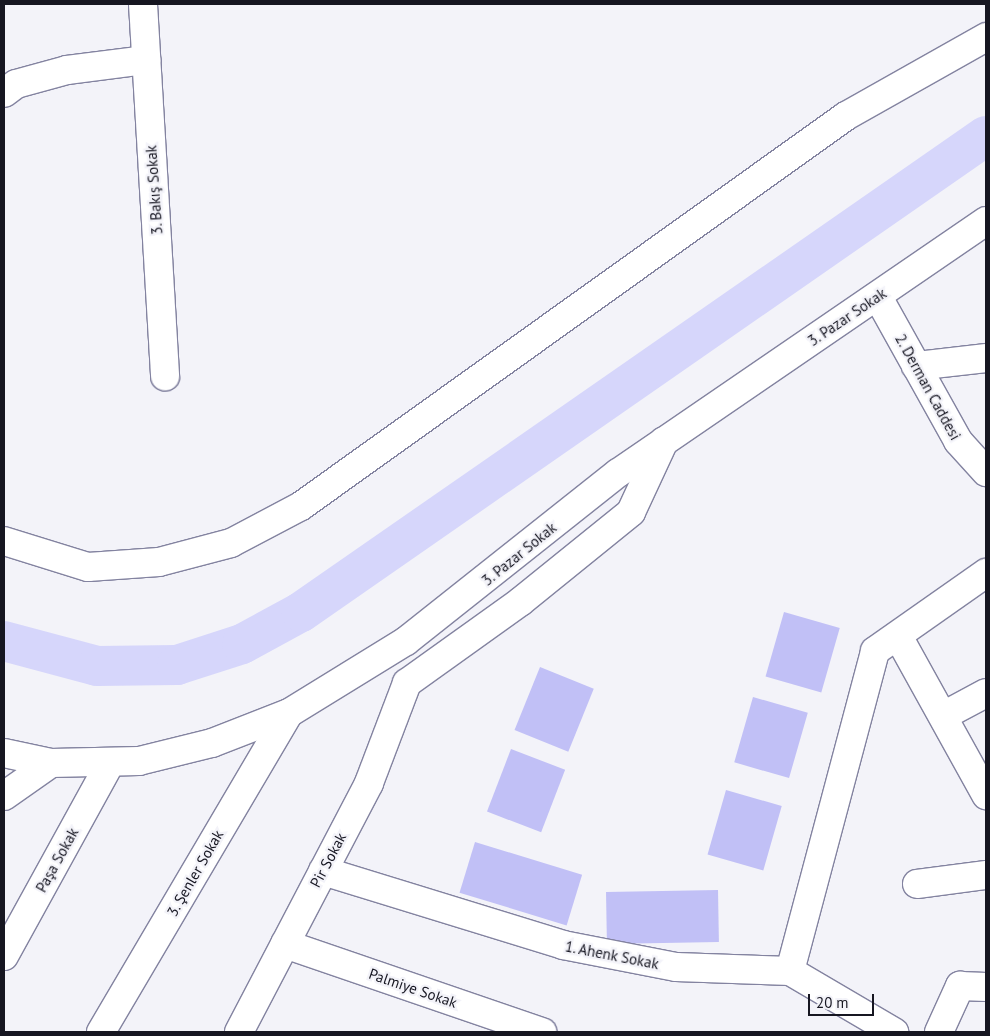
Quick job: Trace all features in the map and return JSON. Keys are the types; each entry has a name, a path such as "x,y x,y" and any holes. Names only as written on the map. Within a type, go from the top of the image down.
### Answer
{"street":[{"name":"3. Bakış Sokak","path":"143,4 165,376"},
{"path":"4,541 88,567 159,562 230,543 301,506 754,177 846,116 986,37"},
{"path":"4,93 16,84 67,70 146,60"},
{"name":"3. Pazar Sokak","path":"4,753 51,763 139,761 212,743 289,713 406,641 665,440 878,297 946,247 986,221"},
{"path":"946,247 986,242"},
{"name":"2. Derman Caddesi","path":"878,297 958,441 986,472"},
{"path":"916,366 986,358"},
{"name":"Pir Sokak","path":"240,1032 385,748 407,683 520,602 631,512 665,440"},
{"path":"790,971 875,651 986,573"},
{"path":"898,636 986,795"},
{"path":"942,716 986,693"},
{"name":"3. Şenler Sokak","path":"101,1032 289,713"},
{"path":"4,796 51,763"},
{"name":"Paşa Sokak","path":"4,956 110,763"},
{"name":"1. Ahenk Sokak","path":"323,871 563,946 676,967 790,971 894,1032"},
{"path":"918,884 986,876"},
{"name":"Palmiye Sokak","path":"284,944 542,1032"},
{"path":"939,1032 960,986 986,987"}],"building":[{"path":"784,612 840,628 821,692 766,676"},
{"path":"540,667 594,689 568,752 515,730"},
{"path":"753,697 808,713 789,778 734,762"},
{"path":"511,749 565,770 541,832 487,812"},
{"path":"726,790 782,806 763,870 708,854"},
{"path":"475,842 582,875 567,925 460,893"},
{"path":"718,890 719,942 607,944 606,892"}],"waterway":[{"path":"4,641 97,666 177,665 242,644 301,612 986,136"}]}
